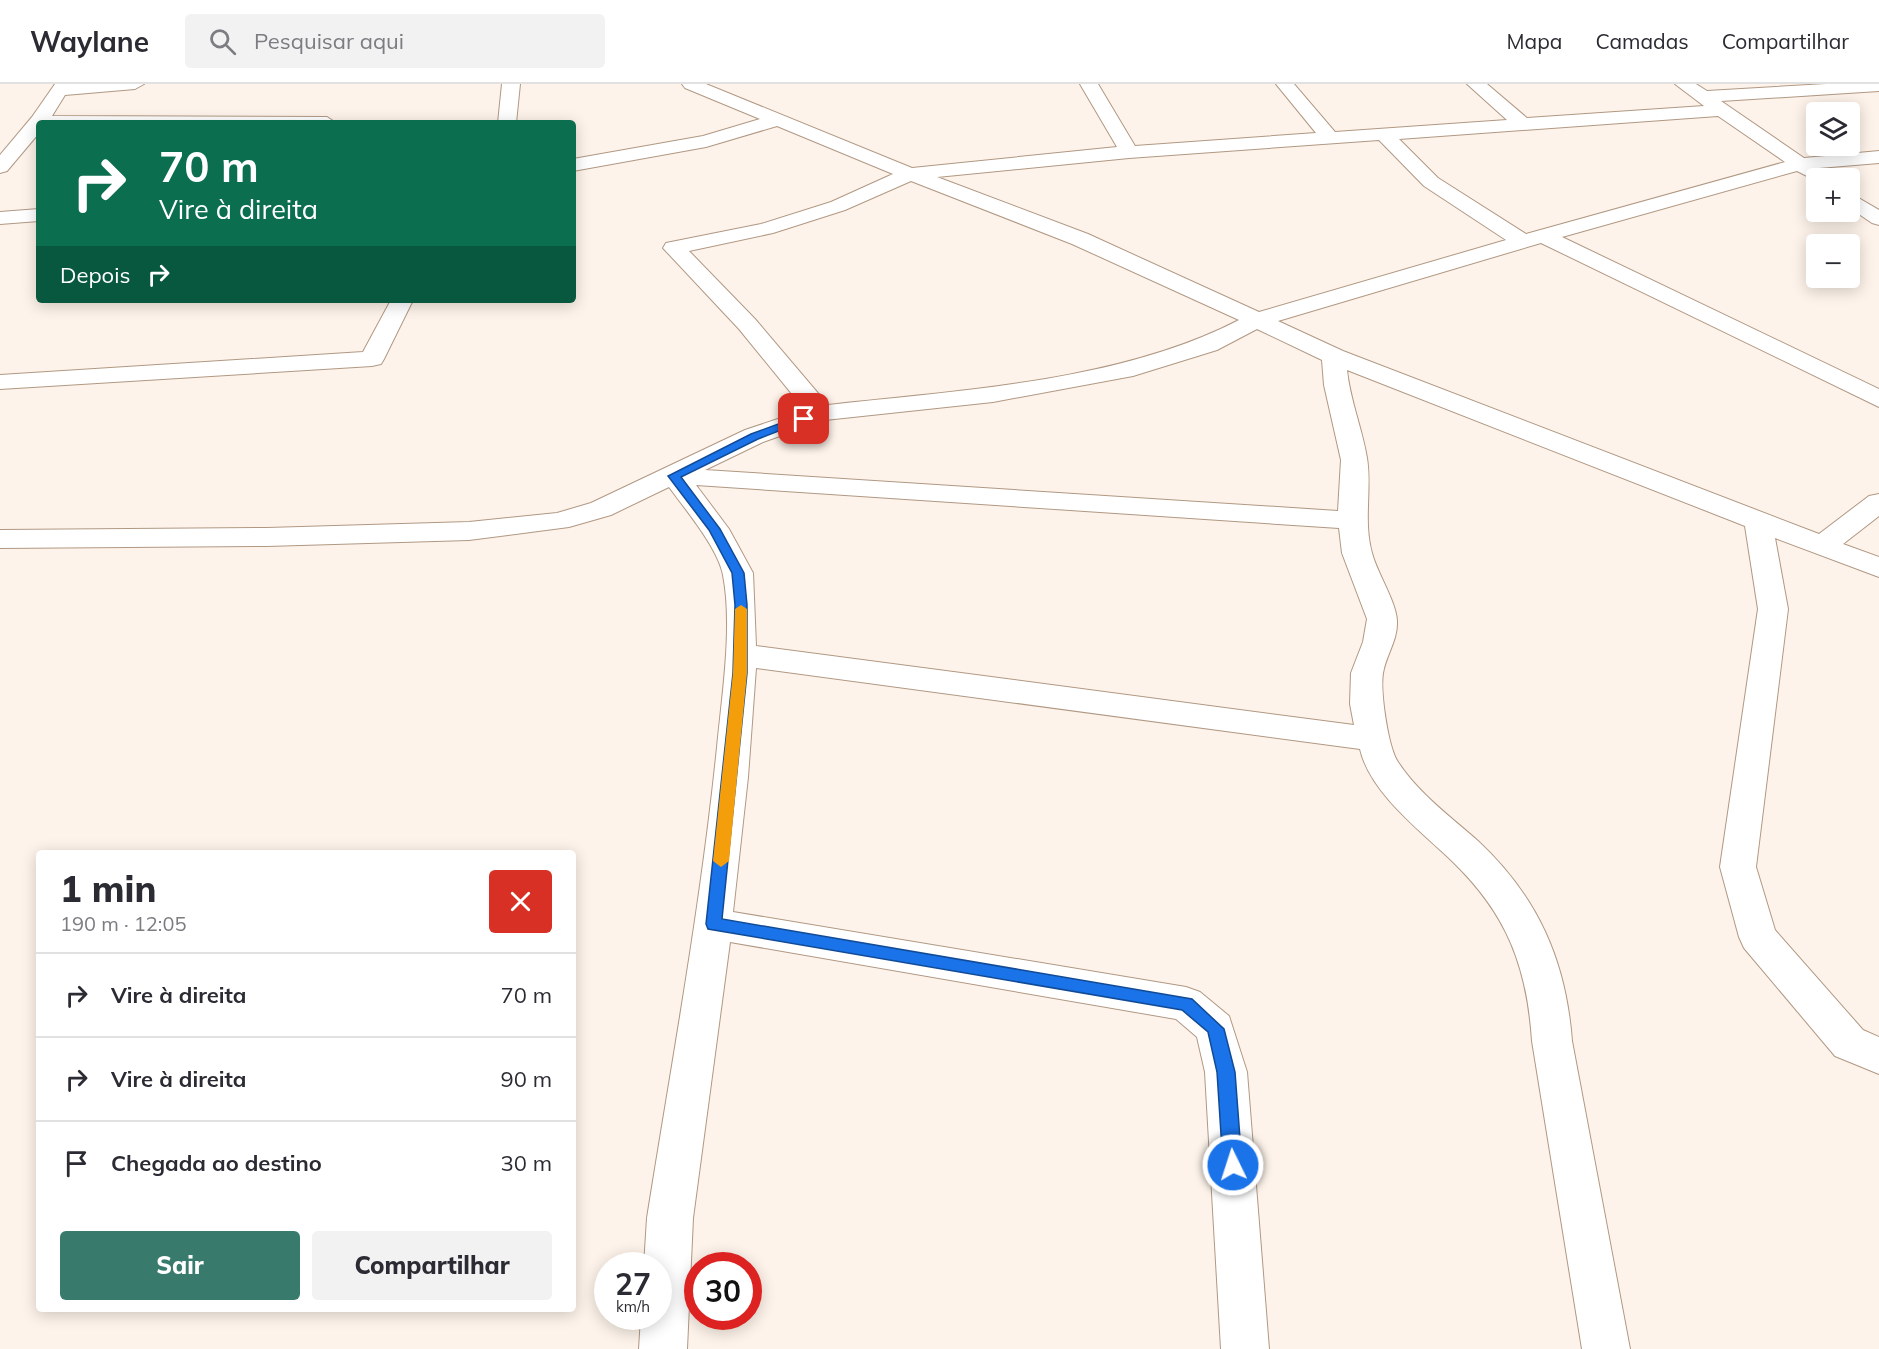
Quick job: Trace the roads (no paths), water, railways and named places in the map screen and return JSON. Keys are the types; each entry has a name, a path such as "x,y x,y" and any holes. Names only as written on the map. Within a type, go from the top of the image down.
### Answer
{"street":[{"path":"40,120 63,87 135,84"},
{"path":"507,120 511,84"},
{"path":"691,84 910,174 1080,239 1334,356 1758,519 1879,568"},
{"path":"1089,84 1128,152"},
{"path":"1285,84 1329,137"},
{"path":"1476,84 1523,124"},
{"path":"1684,84 1806,168"},
{"path":"1704,97 1879,86"},
{"path":"822,413 747,324 674,248 766,229 838,206 910,174 1128,152 1723,110"},
{"path":"576,164 706,141 780,119"},
{"path":"0,167 36,125"},
{"path":"1384,134 1431,182 1534,239 1879,399"},
{"path":"0,539 267,537 518,528 559,521 601,509 754,436 822,413 993,394 1134,369 1201,348 1256,320 1534,239 1800,164 1879,157"},
{"path":"1860,206 1879,219"},
{"path":"0,218 36,215"},
{"path":"0,382 372,359 400,303"},
{"path":"1334,356 1336,385 1354,460 1352,520 1357,553 1382,619 1379,642 1367,673 1366,704 1373,739 1381,765 1432,824 1466,852 1501,890 1536,951 1549,1000 1552,1041 1606,1349"},
{"path":"674,476 1352,520"},
{"path":"663,1349 670,1218 714,924 731,777 740,655 738,573 715,529 674,476"},
{"path":"1823,545 1879,502"},
{"path":"1758,519 1773,609 1738,867 1758,936 1849,1043 1879,1056"},
{"path":"740,655 1373,739"},
{"path":"714,924 1186,1004 1215,1029 1226,1072 1245,1349"}]}
